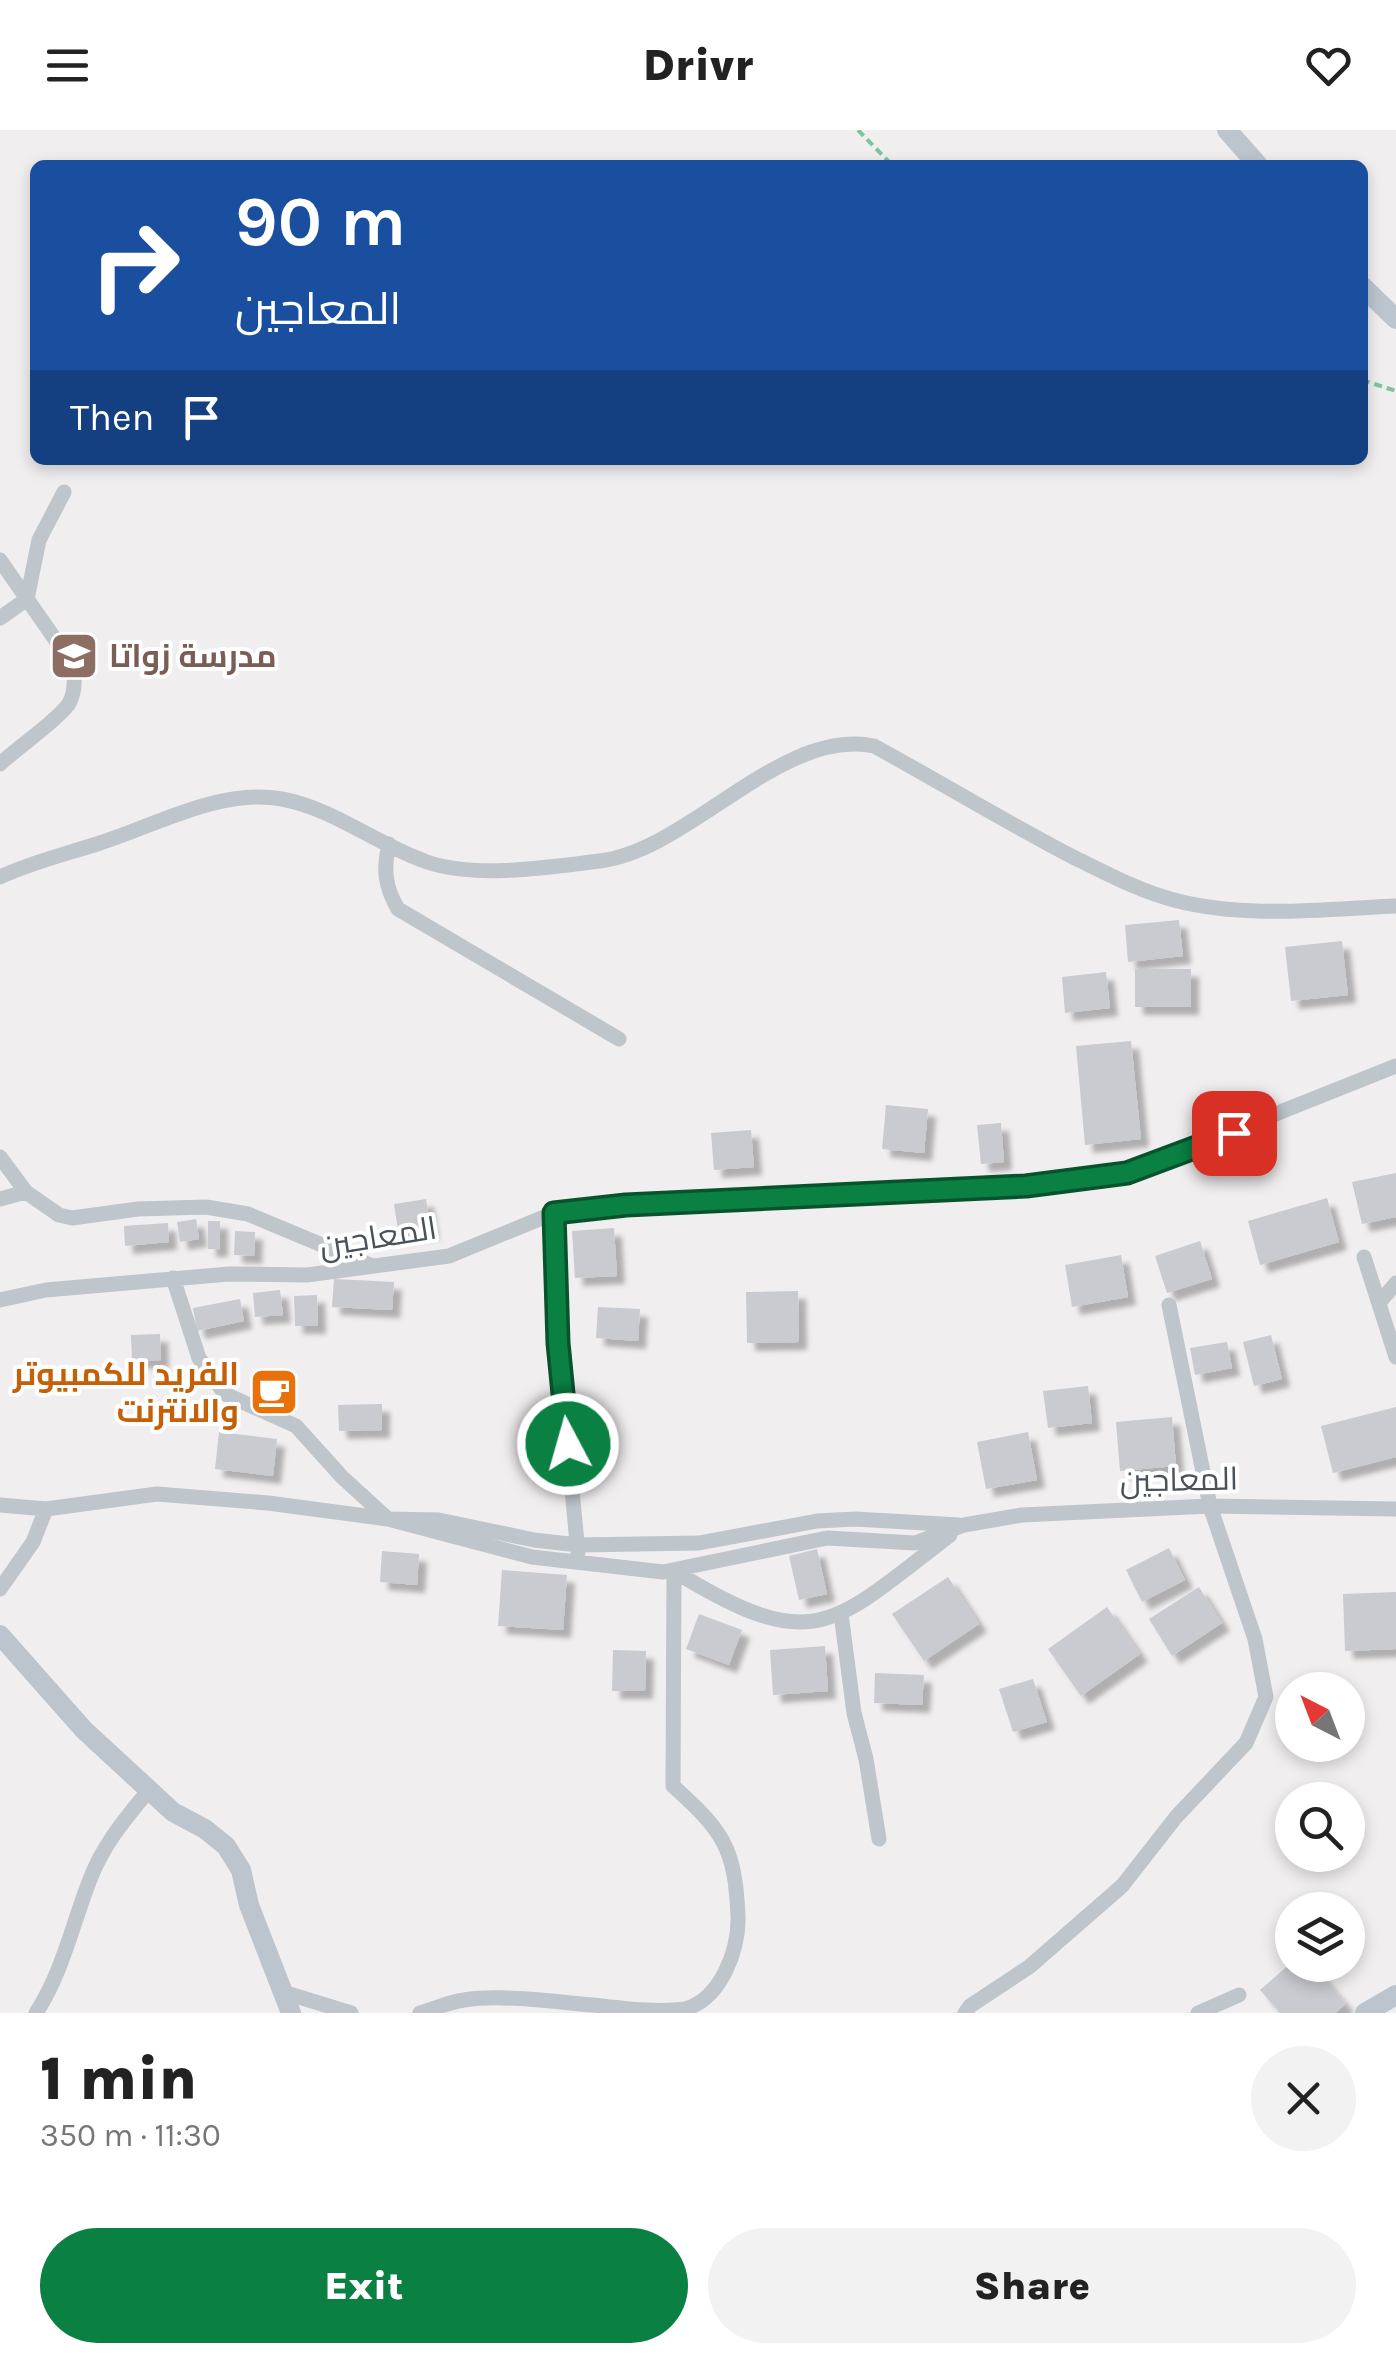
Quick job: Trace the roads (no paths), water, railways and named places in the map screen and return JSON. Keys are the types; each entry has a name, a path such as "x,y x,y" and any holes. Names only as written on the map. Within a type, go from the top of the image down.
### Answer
{"street":[{"path":"1227,130 1254,160"},
{"path":"1368,292 1396,319"},
{"path":"0,618 27,600 39,540 64,492"},
{"path":"0,560 73,665 74,690 68,704 0,764"},
{"path":"0,877 239,798 280,799 326,812 429,863 467,869 516,868 615,859 658,839 792,760 854,742 874,746 1011,825 1130,886 1174,900 1216,908 1396,906"},
{"path":"389,844 385,875 398,910 619,1040"},
{"name":"المعاجين","path":"0,1300 46,1290 173,1278 306,1275 449,1256 554,1213 626,1205 1026,1186 1127,1173 1396,1066"},
{"path":"0,1157 26,1192 47,1209 72,1218 156,1208 206,1207 248,1214 370,1265"},
{"path":"0,1199 26,1192"},
{"path":"554,1213 558,1343 579,1563"},
{"path":"1364,1256 1396,1357"},
{"path":"173,1278 198,1358 225,1394 296,1426 388,1520 439,1520 578,1545 699,1543 802,1524 855,1519 964,1525"},
{"path":"1379,1303 1396,1282"},
{"path":"965,2013 1042,1957 1122,1886 1176,1818 1246,1743 1266,1697 1256,1638 1210,1506 1169,1305"},
{"path":"0,1505 46,1508 157,1494 268,1503 388,1520 532,1557 674,1571 827,1538 915,1543 964,1525"},
{"name":"المعاجين","path":"964,1525 1022,1514 1210,1506 1396,1508"},
{"path":"0,1589 33,1542 46,1508"},
{"path":"674,1571 722,1600 768,1618 805,1624 841,1614 880,1590 964,1525"},
{"path":"420,2013 464,2000 544,2001 668,2012 689,2008 704,1998 727,1971 738,1928 737,1880 728,1848 711,1820 673,1786 674,1571"},
{"path":"841,1614 854,1713 879,1839"},
{"path":"0,1635 84,1730 173,1812 216,1837 235,1858 246,1883 249,1905 289,2003 351,2013"},
{"path":"36,2013 68,1948 89,1879 111,1836 150,1790"},
{"path":"1198,2013 1239,1995"},
{"path":"1365,2013 1396,1995"}],"place":[{"name":"مدرسة زواتا","path":"74,656"},
{"name":"الفريد للكمبيوتر والانترنت","path":"274,1392"}]}
